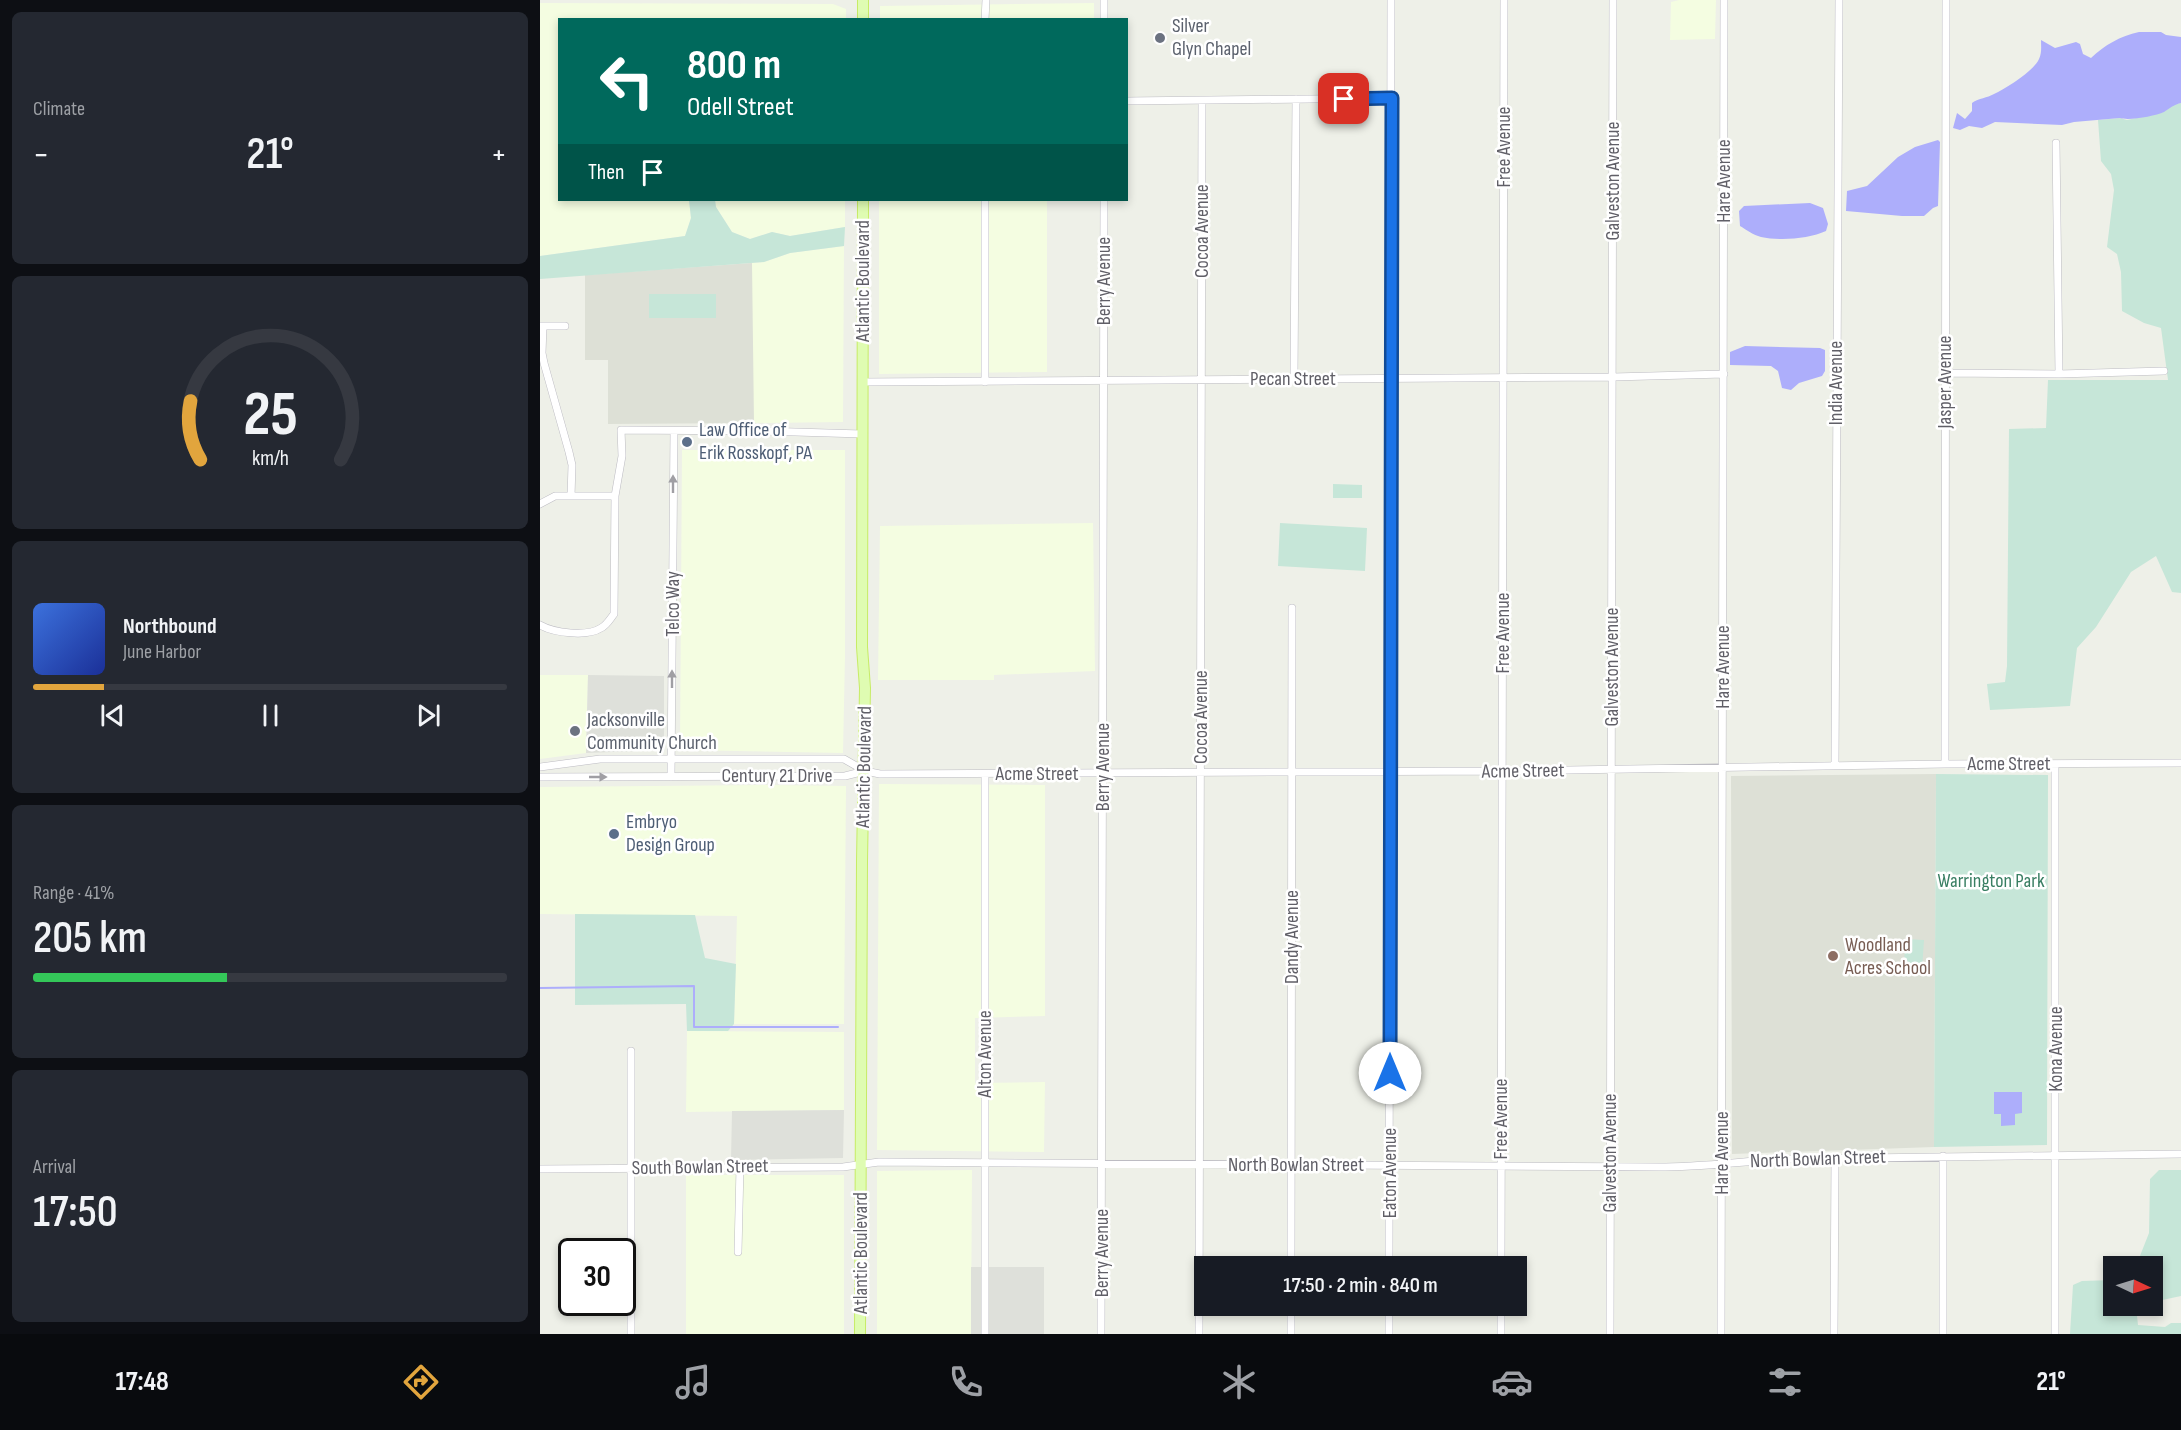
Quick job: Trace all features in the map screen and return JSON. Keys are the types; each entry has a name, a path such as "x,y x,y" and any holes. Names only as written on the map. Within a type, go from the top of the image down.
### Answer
{"main road":[{"path":"863,0 863,18"},
{"name":"Atlantic Boulevard","path":"860,1334 862,861 865,771 865,688 862,647 863,201"}],"street":[{"path":"985,18 986,0"},
{"path":"1104,0 1104,18"},
{"name":"Eaton Avenue","path":"1389,1256 1391,0"},
{"name":"Free Avenue","path":"1501,1256 1504,0"},
{"name":"Galveston Avenue","path":"1610,1334 1613,0"},
{"name":"Hare Avenue","path":"1721,1334 1724,0"},
{"name":"India Avenue","path":"1835,766 1839,0"},
{"name":"Jasper Avenue","path":"1945,764 1946,0"},
{"path":"1128,101 1392,98"},
{"path":"1294,379 1296,99"},
{"name":"Cocoa Avenue","path":"1198,1334 1202,101"},
{"path":"2056,143 2059,374"},
{"path":"985,201 985,382"},
{"name":"Berry Avenue","path":"1101,1334 1104,201"},
{"path":"565,326 541,326 544,363 572,465 571,496"},
{"path":"1945,373 2059,374 2164,371"},
{"name":"Pecan Street","path":"862,382 1613,377 1724,374"},
{"path":"540,625 557,633 593,632 602,628 614,614 615,496 622,456 621,430 862,434"},
{"name":"Telco Way","path":"671,777 674,431"},
{"path":"540,504 555,496 615,496"},
{"name":"Dandy Avenue","path":"1291,1256 1292,608"},
{"name":"Century 21 Drive","path":"540,767 600,759 844,759 865,771"},
{"name":"Acme Street","path":"865,771 880,774 1201,774 2181,763"},
{"name":"Kona Avenue","path":"2055,764 2055,1334"},
{"name":"Century 21 Drive","path":"540,777 845,776 865,771"},
{"name":"Alton Avenue","path":"985,774 985,1334"},
{"path":"630,1051 631,1334"},
{"name":"North Bowlan Street","path":"861,1164 879,1162 1610,1167 1708,1166 1738,1161 1835,1158 2181,1154"},
{"path":"1943,1156 1943,1334"},
{"path":"1834,1334 1835,1158"},
{"name":"South Bowlan Street","path":"540,1169 843,1167 861,1164"},
{"path":"738,1252 740,1167"},
{"path":"1291,1316 1291,1334"},
{"path":"1389,1316 1389,1334"},
{"path":"1500,1334 1501,1316"}],"shaded area":[{"path":"1716,0 1715,39 1670,40 1671,2"},
{"path":"540,3 833,4 846,9 846,18 558,18 558,201 689,201 691,218 685,236 540,256"},
{"path":"1094,3 1094,18 880,18 880,6"},
{"path":"715,201 845,201 845,227 790,236 772,232 750,239 732,232 716,207"},
{"path":"879,201 1047,201 1047,372 879,374"},
{"path":"844,246 843,422 752,423 752,263 764,262 790,253"},
{"path":"752,263 754,423 608,424 608,360 585,360 585,275"},
{"path":"682,450 845,450 843,753 680,750"},
{"path":"1093,523 1095,671 994,675 994,680 878,680 880,526"},
{"path":"540,675 588,675 586,753 540,759"},
{"path":"588,675 664,676 664,750 586,753"},
{"name":"Woodland Acres School","path":"1936,774 1934,1147 1732,1154 1731,776"},
{"path":"879,784 1045,785 1045,1016 975,1018 975,1083 1045,1082 1044,1152 877,1150"},
{"path":"846,786 844,1024 734,1024 737,916 540,914 540,787"},
{"path":"687,1031 844,1032 844,1110 686,1112"},
{"path":"844,1110 843,1158 731,1160 732,1111"},
{"path":"972,1170 971,1334 877,1334 877,1171"},
{"path":"686,1175 844,1175 844,1334 686,1334"},
{"path":"971,1267 1044,1267 1044,1334 971,1334"}],"green space":[{"path":"2181,103 2181,593 2172,592 2156,556 2131,572 2096,627 2077,648 2070,706 1990,710 1987,684 2005,682 2007,666 2009,429 2046,428 2048,380 2168,380 2161,328 2144,323 2122,311 2121,272 2117,254 2107,247 2114,190 2111,174 2101,161 2098,120 2120,118 2127,120 2163,112 2172,105"},
{"path":"689,201 715,201 716,207 732,232 750,239 772,232 790,236 845,227 844,246 790,253 764,262 540,279 540,256 685,236 691,218"},
{"path":"649,294 716,294 716,318 649,318"},
{"path":"1333,484 1362,485 1362,498 1333,498"},
{"path":"1280,523 1367,528 1365,571 1278,566"},
{"name":"Warrington Park","path":"1936,774 2048,775 2047,1145 1934,1147"},
{"path":"575,914 695,915 705,958 736,964 734,1024 728,1031 687,1031 686,1004 575,1005"},
{"path":"1905,939 1924,940 1922,970 1904,969"},
{"path":"2159,1170 2181,1170 2181,1296 2163,1300 2163,1256 2140,1256 2149,1233 2150,1179"},
{"path":"2103,1280 2103,1316 2137,1316 2138,1325 2165,1327 2171,1323 2181,1323 2181,1334 2070,1334 2073,1285 2082,1281"}],"water":[{"path":"2139,32 2161,32 2181,37 2181,103 2164,112 2136,118 2074,122 2062,125 1995,122 1982,128 1969,126 1960,130 1953,128 1957,113 1965,119 1972,111 1972,103 2005,88 2032,69 2040,57 2041,40 2055,48 2076,42 2080,44 2083,54 2091,58 2113,42"},
{"path":"1938,140 1940,142 1938,206 1924,216 1846,211 1847,191 1867,186 1898,157 1915,147"},
{"path":"1810,203 1823,208 1828,224 1826,231 1819,234 1777,239 1758,236 1740,226 1739,211 1744,206"},
{"path":"1745,346 1820,348 1825,350 1825,371 1822,376 1799,383 1791,390 1782,388 1778,371 1771,366 1730,365 1730,352"},
{"path":"1994,1092 2022,1092 2022,1113 2015,1114 2015,1125 2001,1126 2001,1114 1994,1114"}],"waterway":[{"path":"540,988 694,986 694,1027 838,1027"}],"place":[{"name":"Silver Glyn Chapel","path":"1160,38"},
{"name":"Law Office of Erik Rosskopf, PA","path":"687,442"},
{"name":"Jacksonville Community Church","path":"575,731"},
{"name":"Embryo Design Group","path":"614,834"},
{"name":"Woodland Acres School","path":"1833,956"}],"route":[{"path":"1344,99 1392,98 1390,1073"}]}
